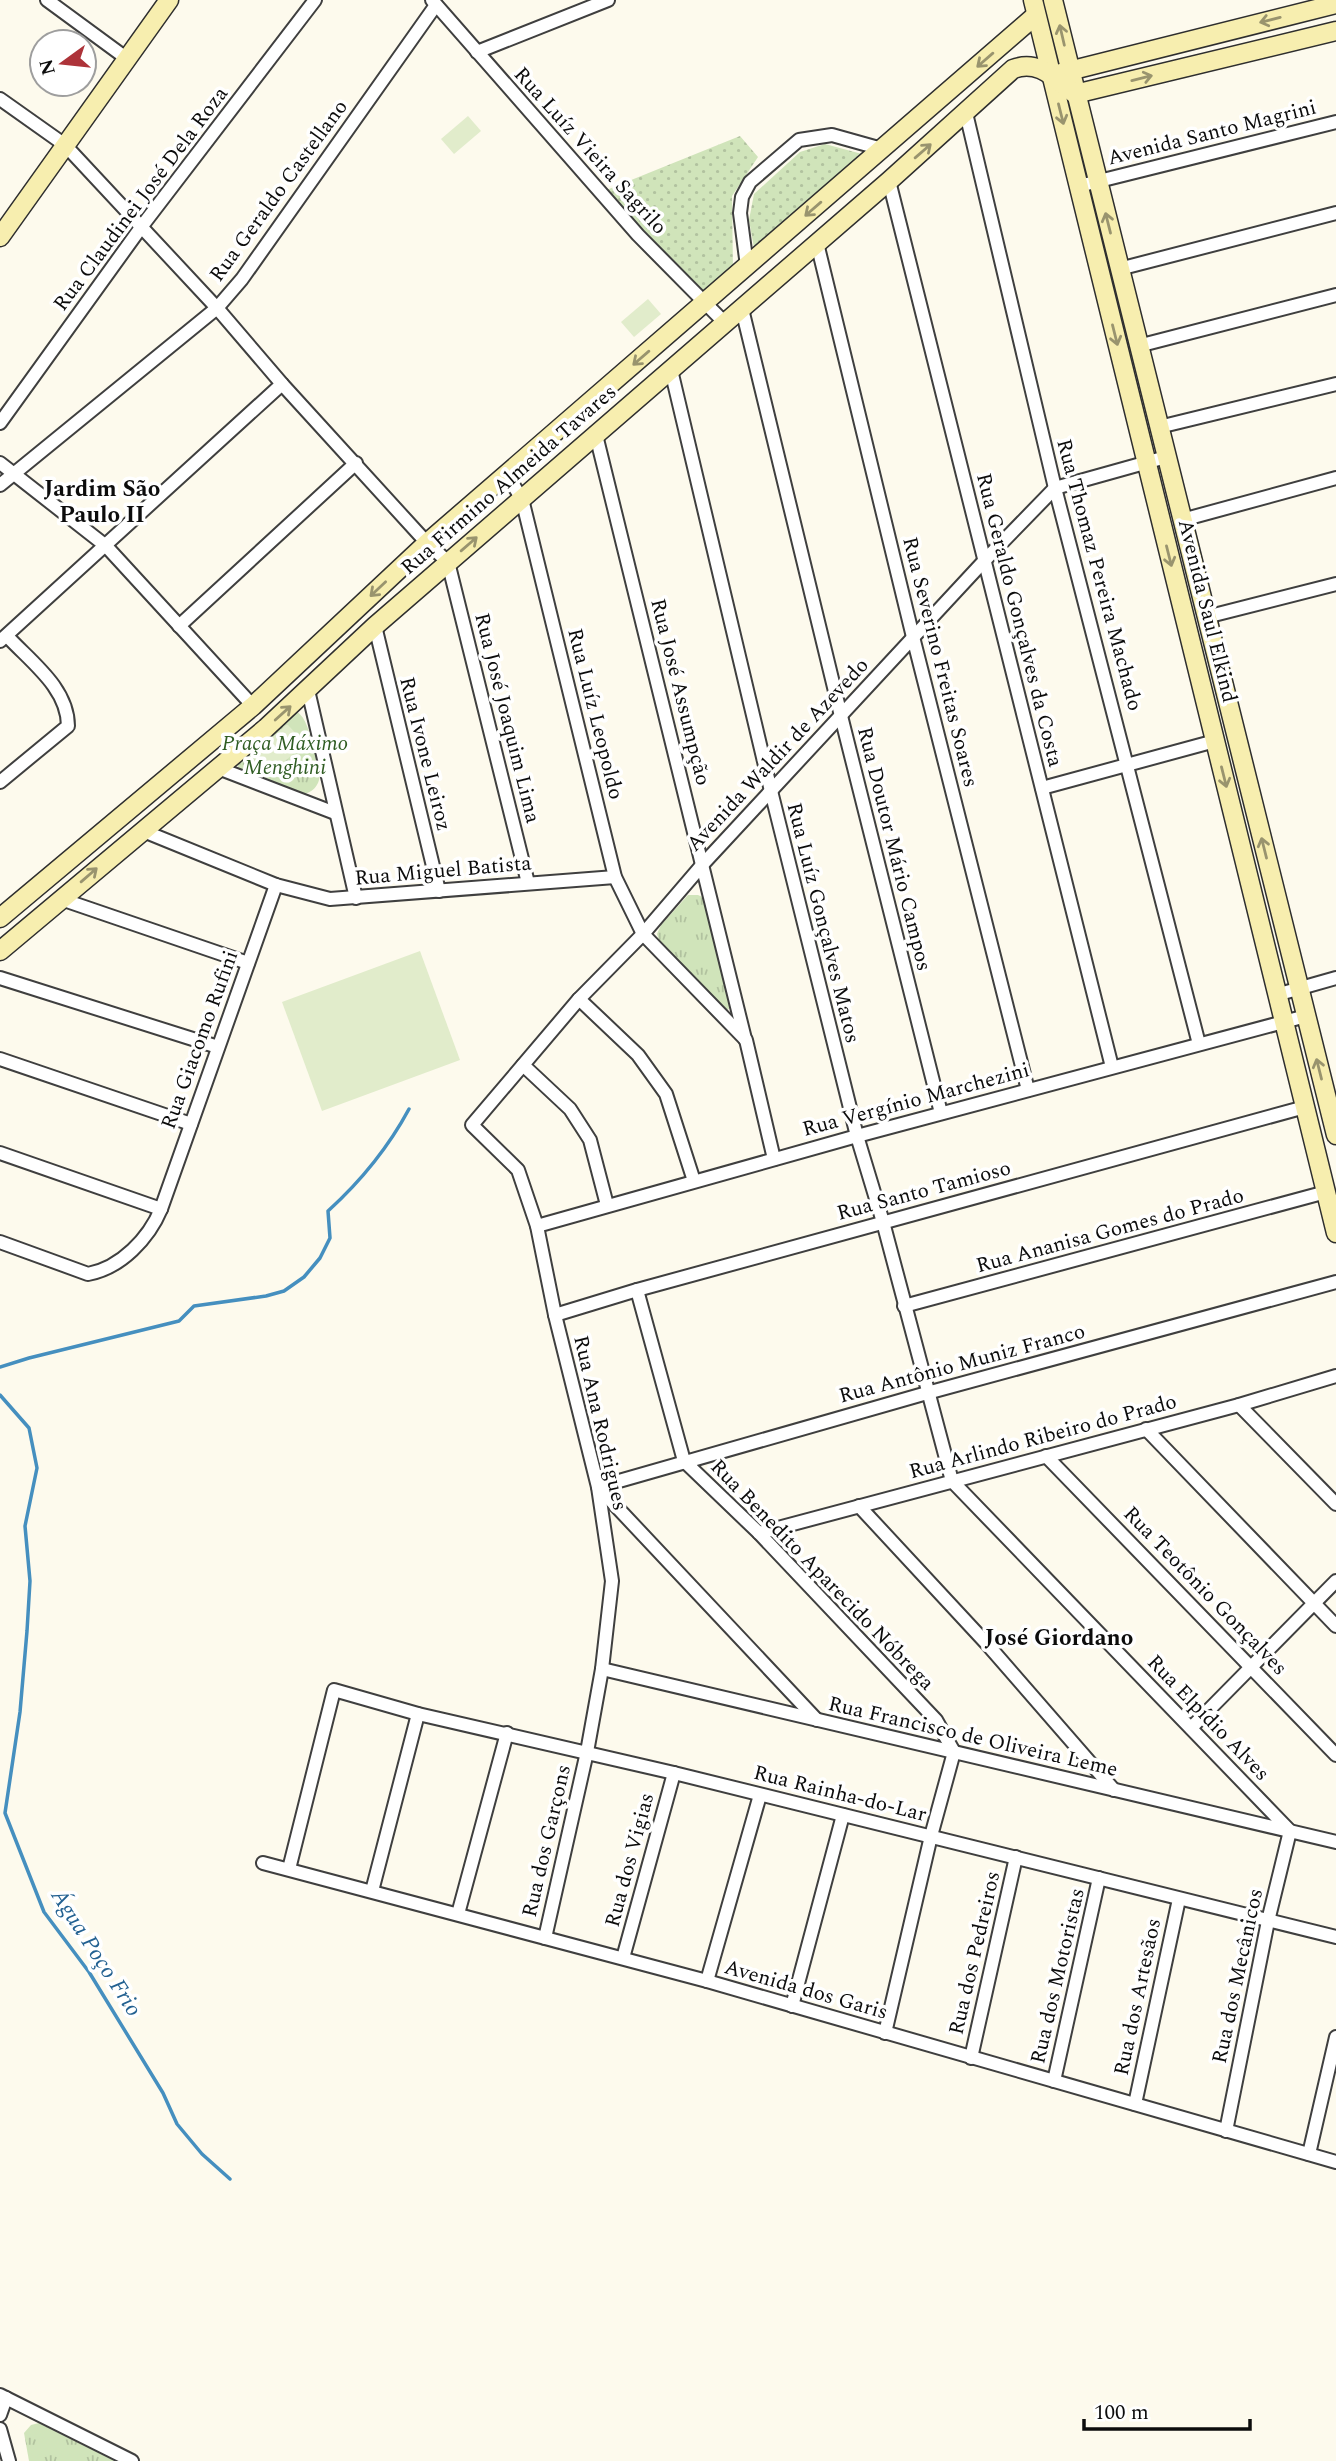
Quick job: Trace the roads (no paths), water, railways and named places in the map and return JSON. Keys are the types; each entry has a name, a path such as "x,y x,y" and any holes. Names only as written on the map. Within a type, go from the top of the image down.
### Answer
{"street":[{"path":"47,0 126,58"},
{"path":"2,228 169,0"},
{"name":"Rua Claudinei José Dela Roza","path":"0,423 142,226 315,0"},
{"path":"477,52 608,0"},
{"name":"Avenida Saul Elkind","path":"1053,0 1306,1016 1331,1097 1336,1135"},
{"name":"Rua Luíz Vieira Sagrilo","path":"433,2 638,235 725,323"},
{"name":"Rua Geraldo Castellano","path":"0,485 218,308 243,279 433,2"},
{"path":"1051,76 1331,3 1336,32 1075,94"},
{"name":"Avenida Saul Elkind","path":"1034,7 1336,1233"},
{"name":"Rua Firmino Almeida Tavares","path":"0,918 253,706 427,543 881,149 1034,7"},
{"name":"Rua Firmino Almeida Tavares","path":"0,951 308,690 374,625 742,309 1013,69 1025,64 1037,66 1075,94"},
{"path":"0,99 65,145 218,308 282,384 427,543 448,562"},
{"name":"Rua Thomaz Pereira Machado","path":"966,113 1055,488 1199,1044"},
{"name":"Avenida Santo Magrini","path":"1079,186 1336,122"},
{"path":"747,266 740,213 742,197 750,181 799,140 832,135 881,149"},
{"name":"Rua Geraldo Gonçalves da Costa","path":"889,181 1112,1068"},
{"path":"1119,269 1336,213"},
{"name":"Rua Severino Freitas Soares","path":"817,243 1028,1090"},
{"path":"1138,346 1336,295"},
{"name":"Rua Doutor Mário Campos","path":"742,309 941,1113"},
{"name":"Rua Luíz Gonçalves Matos","path":"671,370 771,792 857,1136 883,1222 952,1481"},
{"path":"0,782 68,726 68,711 57,689 3,639 282,384"},
{"path":"1159,427 1336,384"},
{"name":"Rua José Assumpção","path":"596,435 774,1159"},
{"path":"1055,488 1166,457"},
{"path":"0,463 106,547 253,706"},
{"path":"180,626 356,463"},
{"name":"Rua Luíz Leopoldo","path":"507,475 522,499 615,877 643,934 746,1041"},
{"path":"1182,520 1336,478"},
{"name":"Avenida Waldir de Azevedo","path":"472,1125 579,999 643,934 703,864 985,559 1055,488"},
{"name":"Rua José Joaquim Lima","path":"448,562 528,883"},
{"path":"1206,617 1336,584"},
{"name":"Rua Ivone Leiroz","path":"374,625 439,891"},
{"path":"1194,657 1216,653"},
{"path":"308,690 356,898"},
{"path":"1042,788 1215,741"},
{"path":"218,768 335,813"},
{"name":"Rua Miguel Batista","path":"141,830 276,885 330,899 615,877"},
{"name":"Rua Giacomo Rufini","path":"0,1242 88,1274 116,1263 140,1243 155,1224 276,885"},
{"path":"61,899 248,963"},
{"path":"0,978 218,1047"},
{"path":"1276,995 1336,978"},
{"path":"579,999 638,1055 666,1094 694,1181"},
{"name":"Rua Vergínio Marchezini","path":"537,1226 941,1113 1306,1016"},
{"path":"0,1059 191,1124"},
{"path":"523,1065 570,1110 590,1140 607,1205"},
{"name":"Rua Santo Tamioso","path":"555,1315 1305,1107"},
{"name":"Rua Ana Rodrigues","path":"472,1125 518,1170 537,1226 555,1315 598,1487 612,1581 602,1670 587,1752"},
{"path":"0,1153 161,1209"},
{"name":"Rua Ananisa Gomes do Prado","path":"904,1306 1326,1192"},
{"name":"Rua Antônio Muniz Franco","path":"598,1487 927,1393 1336,1282"},
{"path":"638,1290 684,1461"},
{"name":"Rua Arlindo Ribeiro do Prado","path":"759,1532 1239,1405 1336,1376"},
{"path":"1239,1405 1336,1504"},
{"path":"1146,1429 1336,1626"},
{"name":"Rua Teotônio Gonçalves","path":"1046,1456 1336,1755"},
{"name":"Rua Benedito Aparecido Nóbrega","path":"684,1461 759,1532 936,1720 954,1752"},
{"name":"Rua Elpídio Alves","path":"952,1481 1290,1831"},
{"path":"598,1487 817,1720"},
{"path":"859,1506 987,1644 1114,1790"},
{"path":"1191,1728 1336,1581"},
{"name":"Rua Francisco de Oliveira Leme","path":"602,1670 1336,1842"},
{"name":"Rua Rainha-do-Lar","path":"289,1869 334,1689 418,1714 674,1773 1336,1937"},
{"path":"372,1891 418,1714"},
{"path":"458,1914 507,1733"},
{"name":"Rua dos Garçons","path":"545,1938 587,1752"},
{"path":"885,2033 931,1836 954,1752"},
{"name":"Rua dos Vigias","path":"623,1958 674,1773"},
{"path":"707,1981 760,1795"},
{"path":"792,2006 843,1815"},
{"name":"Rua dos Mecânicos","path":"1226,2131 1268,1921 1290,1831"},
{"name":"Rua dos Pedreiros","path":"971,2057 1016,1857"},
{"name":"Avenida dos Garis","path":"263,1863 707,1981 1336,2162"},
{"name":"Rua dos Motoristas","path":"1054,2081 1099,1878"},
{"name":"Rua dos Artesãos","path":"1135,2104 1179,1899"},
{"path":"1308,2154 1336,2037"},
{"path":"0,2415 3,2397 132,2461"},
{"path":"0,2429 9,2461"}],"waterway":[{"path":"0,1367 179,1321 194,1306 284,1291 304,1277 320,1258 330,1238 328,1211 373,1163 409,1109"},
{"name":"Água Poço Frio","path":"0,1395 29,1428 37,1468 25,1526 30,1581 27,1631 20,1712 5,1813 44,1912 89,1972 163,2093 177,2124 202,2154 230,2179"}],"district":[{"name":"Jardim São Paulo II","path":"102,502"},
{"name":"José Giordano","path":"1059,1638"}],"park label":[{"name":"Praça Máximo Menghini","path":"285,756"}]}
